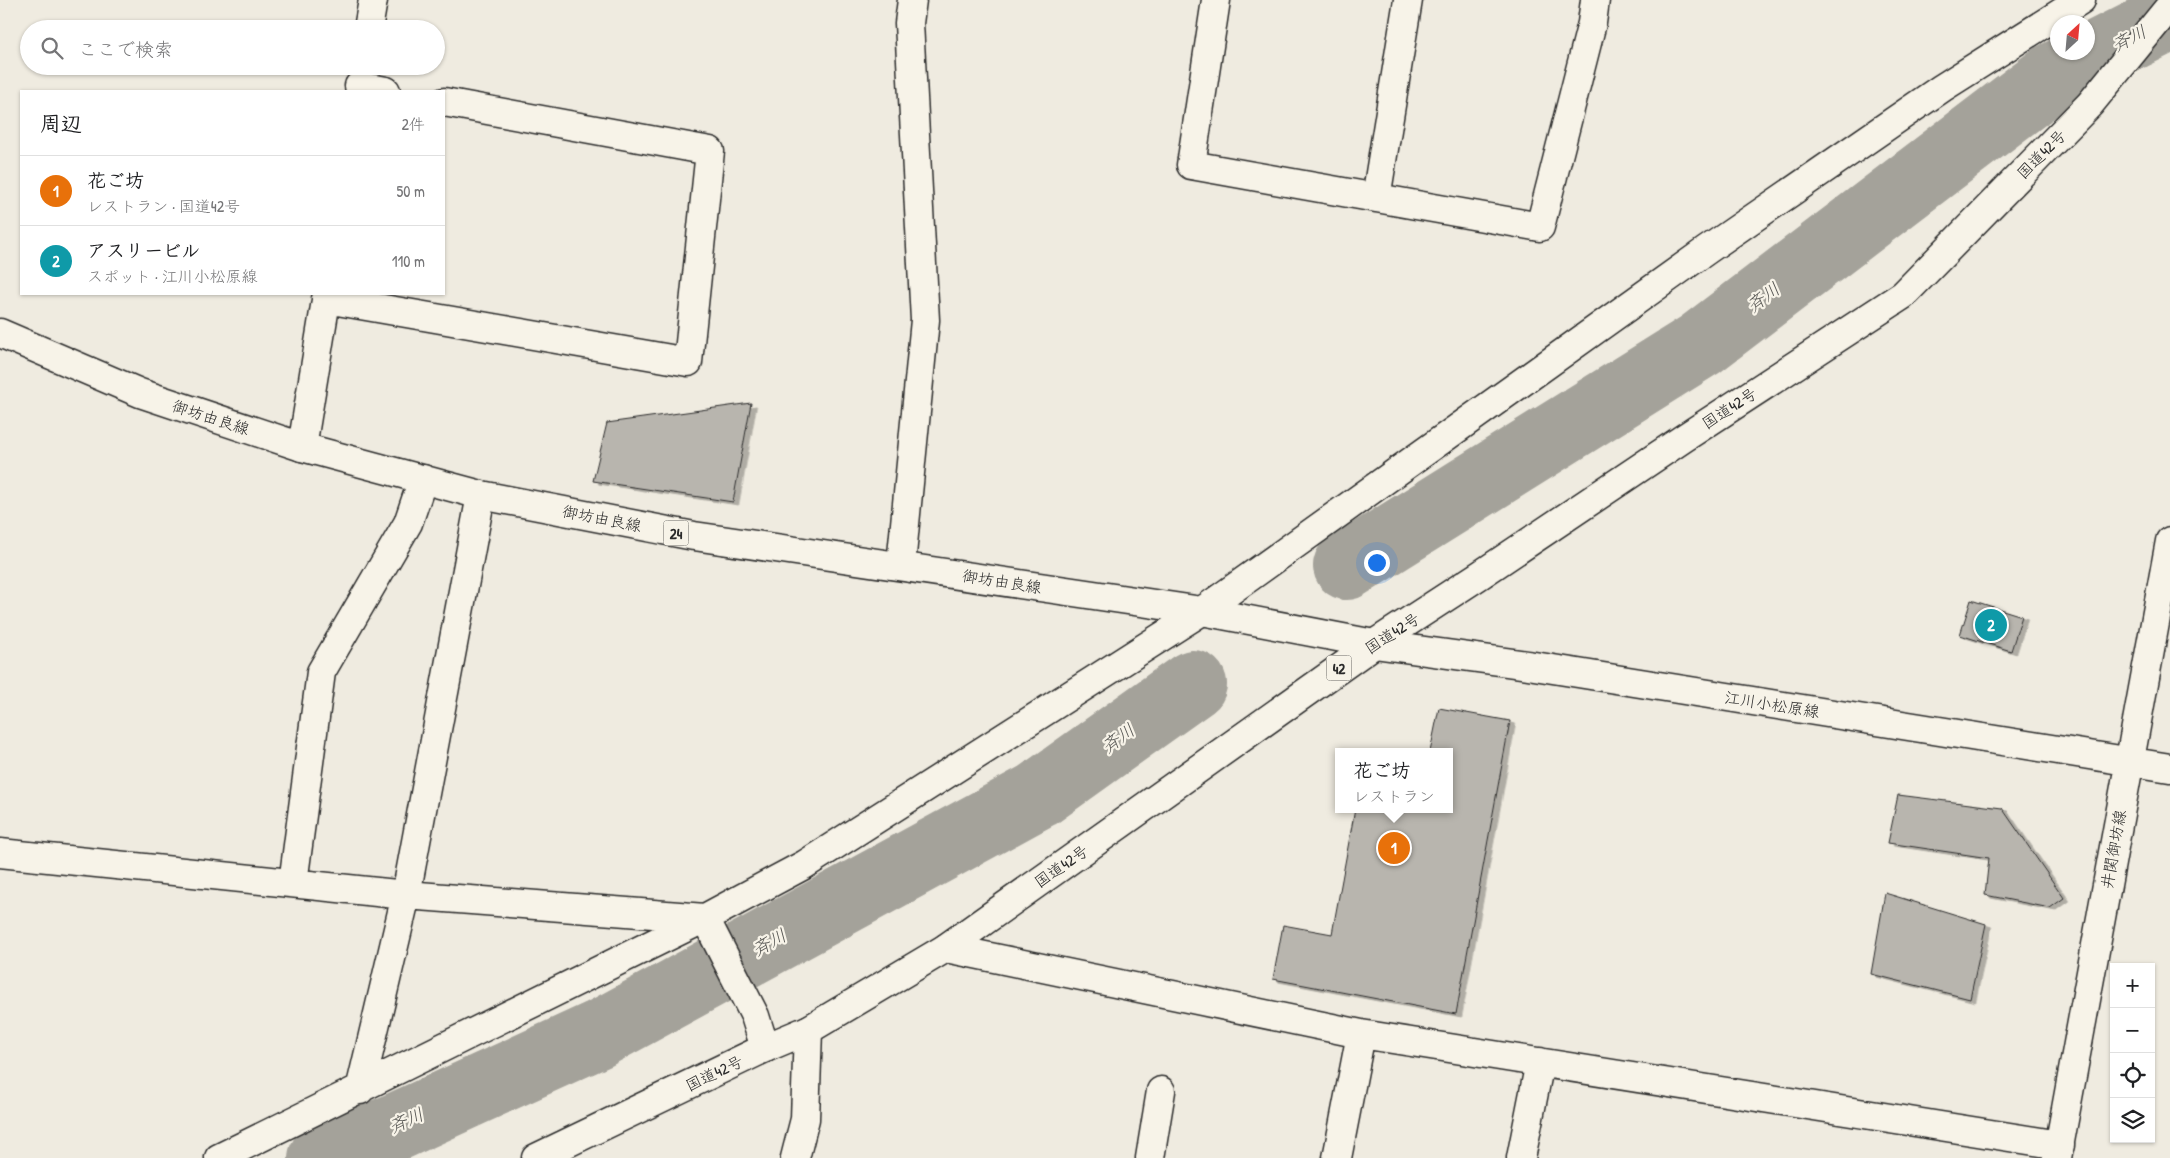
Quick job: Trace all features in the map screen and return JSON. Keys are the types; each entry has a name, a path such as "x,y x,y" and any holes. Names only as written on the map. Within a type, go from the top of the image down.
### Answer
{"main road":[{"path":"370,20 373,0"},
{"path":"901,566 925,320 910,33 912,0"},
{"path":"1216,0 1192,165 1540,227 1592,23 1595,0"},
{"path":"1376,198 1408,0"},
{"path":"219,1158 705,918 804,865 1202,611 1706,250 1942,88 2081,0"},
{"name":"国道42号","path":"536,1158 765,1048 808,1030 946,948 1374,644 1903,295 2090,104 2170,6"},
{"path":"360,81 383,90"},
{"path":"302,447 326,296 688,362 710,151 445,102"},
{"name":"御坊由良線","path":"0,333 140,393 302,447 481,496 694,536 1202,611 1374,644"},
{"path":"293,883 321,672 408,523 423,479"},
{"path":"360,1090 406,894 481,496"},
{"name":"井関御坊線","path":"2059,1152 2170,541"},
{"name":"江川小松原線","path":"1374,644 1528,665 2170,768"},
{"path":"0,853 406,894 705,918"},
{"path":"705,918 755,1016 765,1048"},
{"path":"946,948 1361,1034 1540,1062 2059,1152"},
{"path":"795,1158 805,1119 808,1030"},
{"path":"1337,1158 1361,1034"},
{"path":"1521,1158 1540,1062"},
{"path":"1150,1158 1162,1091"}],"building":[{"path":"751,403 733,502 593,481 607,423"},
{"path":"1971,600 2022,616 2011,651 1960,635"},
{"path":"1439,708 1510,721 1456,1014 1273,979 1283,925 1332,934 1354,813 1453,813 1453,748 1431,748"},
{"path":"1898,795 2002,808 2064,898 2050,908 1985,895 1989,858 1888,843"},
{"path":"1885,893 1986,924 1970,999 1871,974"}],"waterway":[{"name":"斉川","path":"1347,566 1700,345 2052,77 2170,17"},
{"name":"斉川","path":"322,1158 396,1127 599,1034 1038,795 1193,684"}],"place":[{"name":"アスリービル","path":"1991,625"},
{"name":"花ご坊","path":"1394,848"}]}
